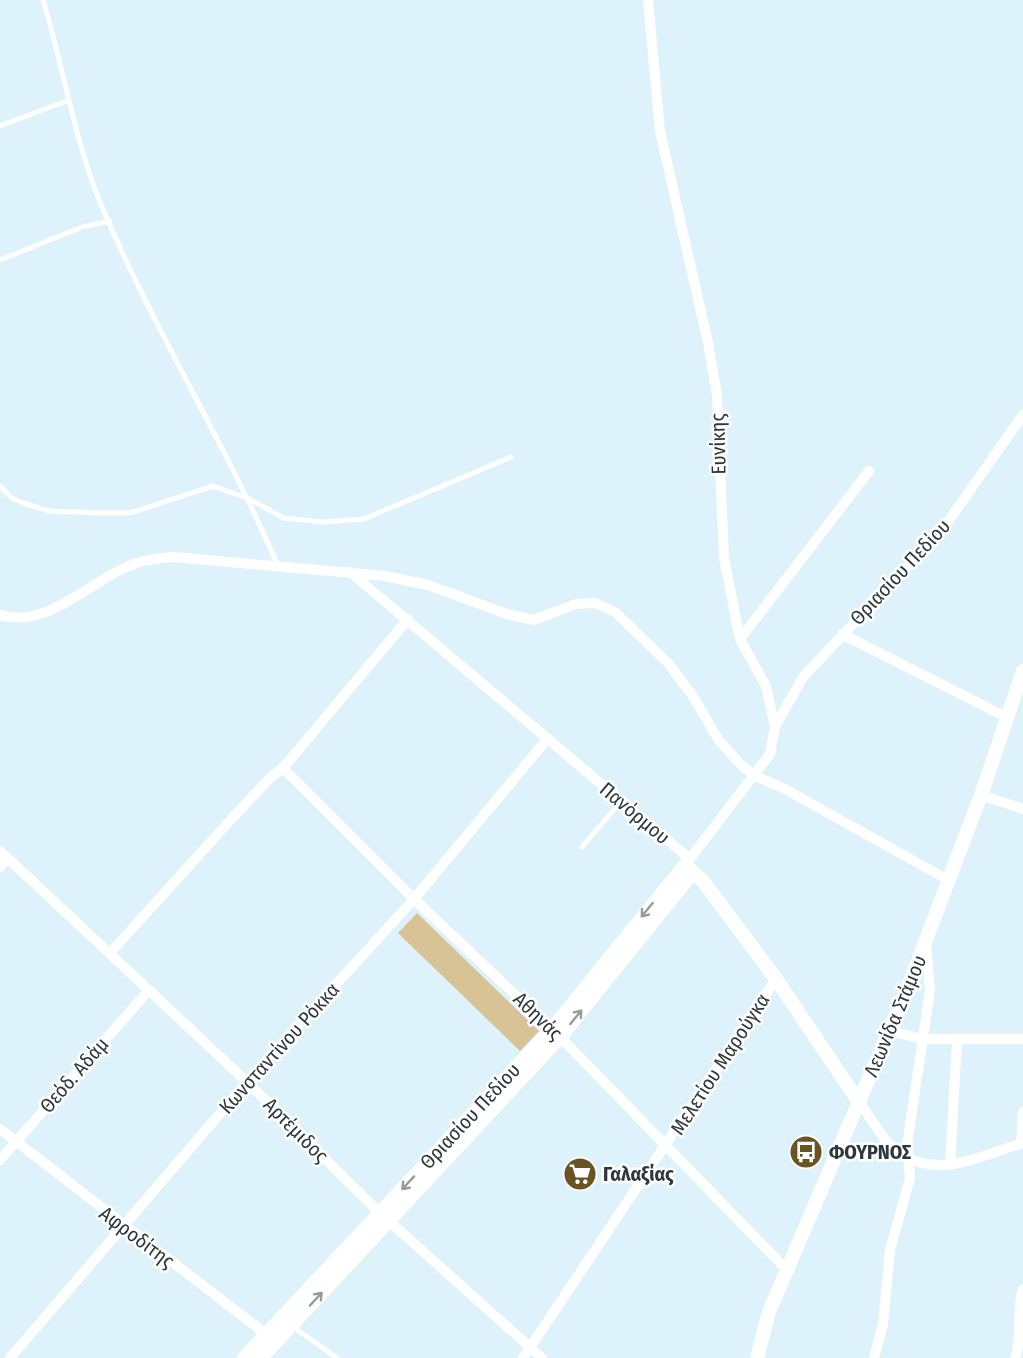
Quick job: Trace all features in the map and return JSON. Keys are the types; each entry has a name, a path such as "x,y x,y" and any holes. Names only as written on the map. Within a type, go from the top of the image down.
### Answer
{"main road":[{"name":"Λεωνίδα Στάμου","path":"757,1358 769,1312 926,943 981,795 1023,672"},
{"name":"Πανόρμου","path":"690,865 776,979 859,1102"},
{"name":"Θριασίου Πεδίου","path":"261,1358 271,1338 556,1033 690,865"},
{"name":"Θριασίου Πεδίου","path":"244,1358 291,1325 384,1217"}],"street":[{"name":"Ευνίκης","path":"648,0 660,131 708,343 717,394 724,558 740,639 766,686 775,727 770,754 690,865"},
{"name":"Θριασίου Πεδίου","path":"775,727 803,677 942,530 1023,415"},
{"path":"740,639 869,471"},
{"path":"0,615 10,618 37,614 77,598 139,562 172,557 350,572 428,585 510,615 534,620 576,604 595,603 615,612 668,663 692,695 718,739 741,765 755,776 783,788 950,881"},
{"name":"Πανόρμου","path":"350,572 548,738 690,865"},
{"path":"110,953 236,814 283,768 408,619"},
{"path":"842,634 1006,717"},
{"name":"Κωνσταντίνου Ρόκκα","path":"10,1358 121,1225 247,1082 414,899 548,738"},
{"name":"Αθηνάς","path":"283,768 414,899 556,1033 667,1144 787,1270"},
{"path":"981,795 1023,809"},
{"path":"0,867 4,854"},
{"name":"Αρτέμιδος","path":"4,854 247,1082 384,1217 542,1358"},
{"path":"874,1358 883,1324 890,1250 910,1178 907,1145 930,990 926,943"},
{"name":"Μελετίου Μαρούγκα","path":"523,1358 776,979"},
{"name":"Θεόδ. Αδάμ","path":"0,1160 149,990"},
{"path":"889,1031 923,1039 957,1041 1023,1039"},
{"path":"950,1165 957,1041"},
{"path":"859,1102 898,1152 931,1167 950,1165 1022,1143 1023,1112"},
{"name":"Αφροδίτης","path":"0,1129 121,1225 271,1338"},
{"path":"1018,1354 1020,1300 1023,1289"}],"lane":[{"path":"43,0 57,46 75,128 98,197 156,321 249,500 278,566"},
{"path":"0,126 69,100"},
{"path":"0,260 82,227 110,221"},
{"path":"0,486 12,498 49,511 130,513 213,486 249,500 285,518 322,522 364,519 511,457"},
{"path":"582,847 621,801"},
{"path":"291,1325 337,1358"}],"shaded area":[{"path":"417,913 539,1031 520,1051 398,933"}],"place":[{"name":"ΦΟΥΡΝΟΣ","path":"806,1152"},
{"name":"Γαλαξίας","path":"580,1174"}]}
